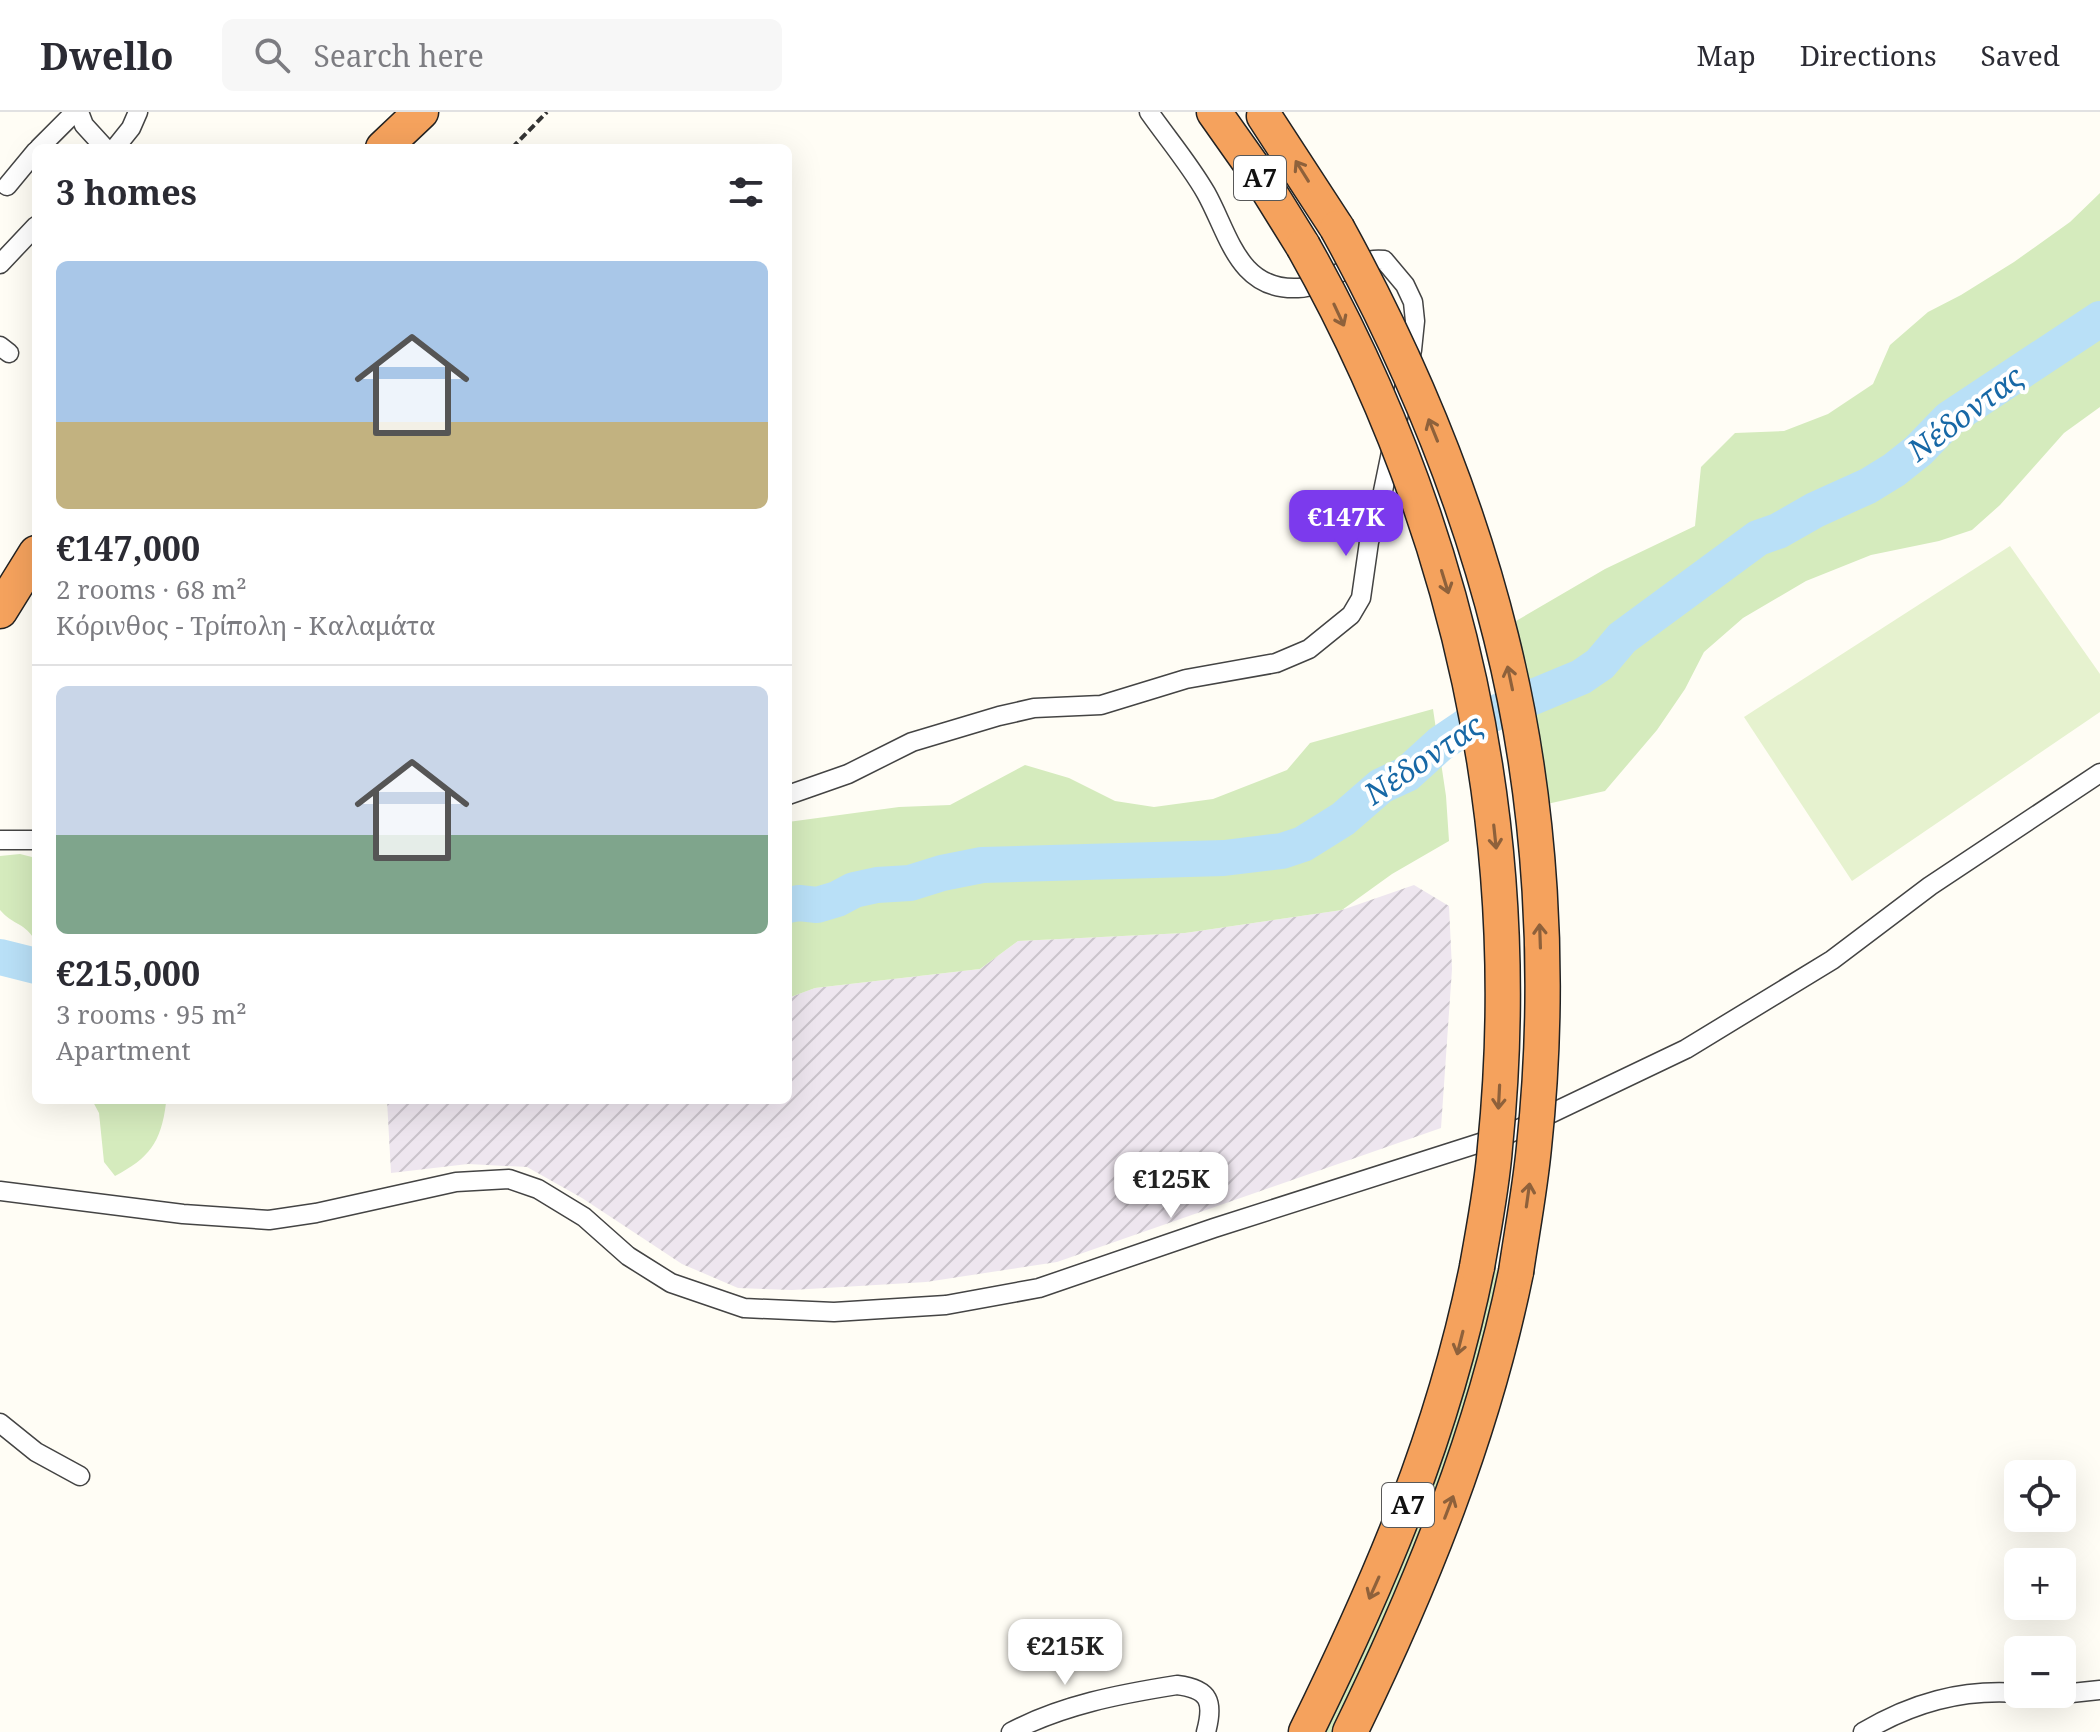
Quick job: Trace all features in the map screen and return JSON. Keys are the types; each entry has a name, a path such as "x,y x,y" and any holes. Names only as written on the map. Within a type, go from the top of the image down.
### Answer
{"highway":[{"path":"372,144 400,112"},
{"path":"387,144 421,112"},
{"name":"Α7","path":"1214,112 1262,180 1327,289 1379,400 1429,532 1464,648 1486,765 1500,888 1502,1006 1495,1147 1477,1267 1454,1369 1412,1496 1345,1654 1306,1732"},
{"name":"Α7","path":"1264,116 1293,156 1362,273 1413,381 1447,465 1484,574 1501,637 1522,743 1534,828 1538,885 1541,1008 1534,1146 1516,1272 1491,1378 1463,1468 1420,1581 1350,1732"},
{"path":"0,611 32,559"}],"street":[{"path":"43,144 77,112 101,144"},
{"path":"118,144 131,128 138,112"},
{"path":"792,794 848,774 912,742 999,716 1034,708 1101,705 1186,679 1276,663 1309,649 1351,615 1361,598 1369,542 1382,496 1412,350 1413,302 1405,285 1384,260 1368,258 1306,288 1279,287 1256,277 1238,259 1206,193 1149,112"},
{"path":"7,186 32,156"},
{"path":"0,264 32,230"},
{"path":"0,1191 183,1214 269,1220 456,1182 509,1179 538,1189 584,1217 628,1256 671,1283 744,1308 834,1312 932,1306 1039,1288 1214,1228 1508,1134 1686,1049 1832,960 1930,886 2100,773"},
{"path":"0,840 32,840"},
{"path":"0,1423 36,1452 80,1476"},
{"path":"1011,1732 1032,1720 1072,1707 1177,1685 1194,1687 1208,1698 1212,1712 1206,1732"},
{"path":"2076,1692 2100,1690"},
{"path":"1863,1732 1926,1704 1965,1692 2004,1693"}],"path":[{"path":"516,144 547,112"}],"shaded area":[{"path":"1414,885 1449,906 1452,969 1441,1128 1057,1262 926,1282 792,1290 738,1288 682,1264 582,1198 527,1167 468,1164 391,1173 387,1104 792,1104 792,997 815,988 980,969 1018,941 1185,933 1342,910"}],"green space":[{"path":"2100,193 2100,407 2064,433 2000,505 1972,530 1939,541 1871,555 1806,581 1743,618 1704,652 1685,689 1657,730 1605,791 1547,804 1516,621 1605,569 1695,526 1701,467 1735,433 1784,431 1828,414 1873,384 1890,345 1928,312 2014,262 2070,222"},
{"path":"2010,546 2100,674 2100,712 1852,881 1744,717"},
{"path":"1433,709 1446,796 1449,841 1392,874 1342,910 1185,933 1018,941 980,969 815,988 792,997 792,821 899,807 950,805 1025,765 1069,778 1115,801 1154,807 1213,799 1287,770 1310,743"},
{"path":"20,854 32,857 32,936 0,910 0,856"},
{"path":"94,1104 166,1104 161,1129 151,1148 137,1163 115,1176 104,1162 99,1113"},
{"path":"1491,1269 1501,1271 1490,1325 1435,1504 1334,1732 1322,1732"}],"waterway":[{"name":"Νέδoντας","path":"792,904 817,905 854,890 910,883 982,865 1224,858 1282,851 1303,844 1343,819 1381,786 1407,774 1440,744 1471,723 1581,677 1600,664 1622,638 1758,538 1778,531 1894,470 1949,419 2100,319"},
{"name":"Νέδoντας","path":"0,957 32,965"}]}
